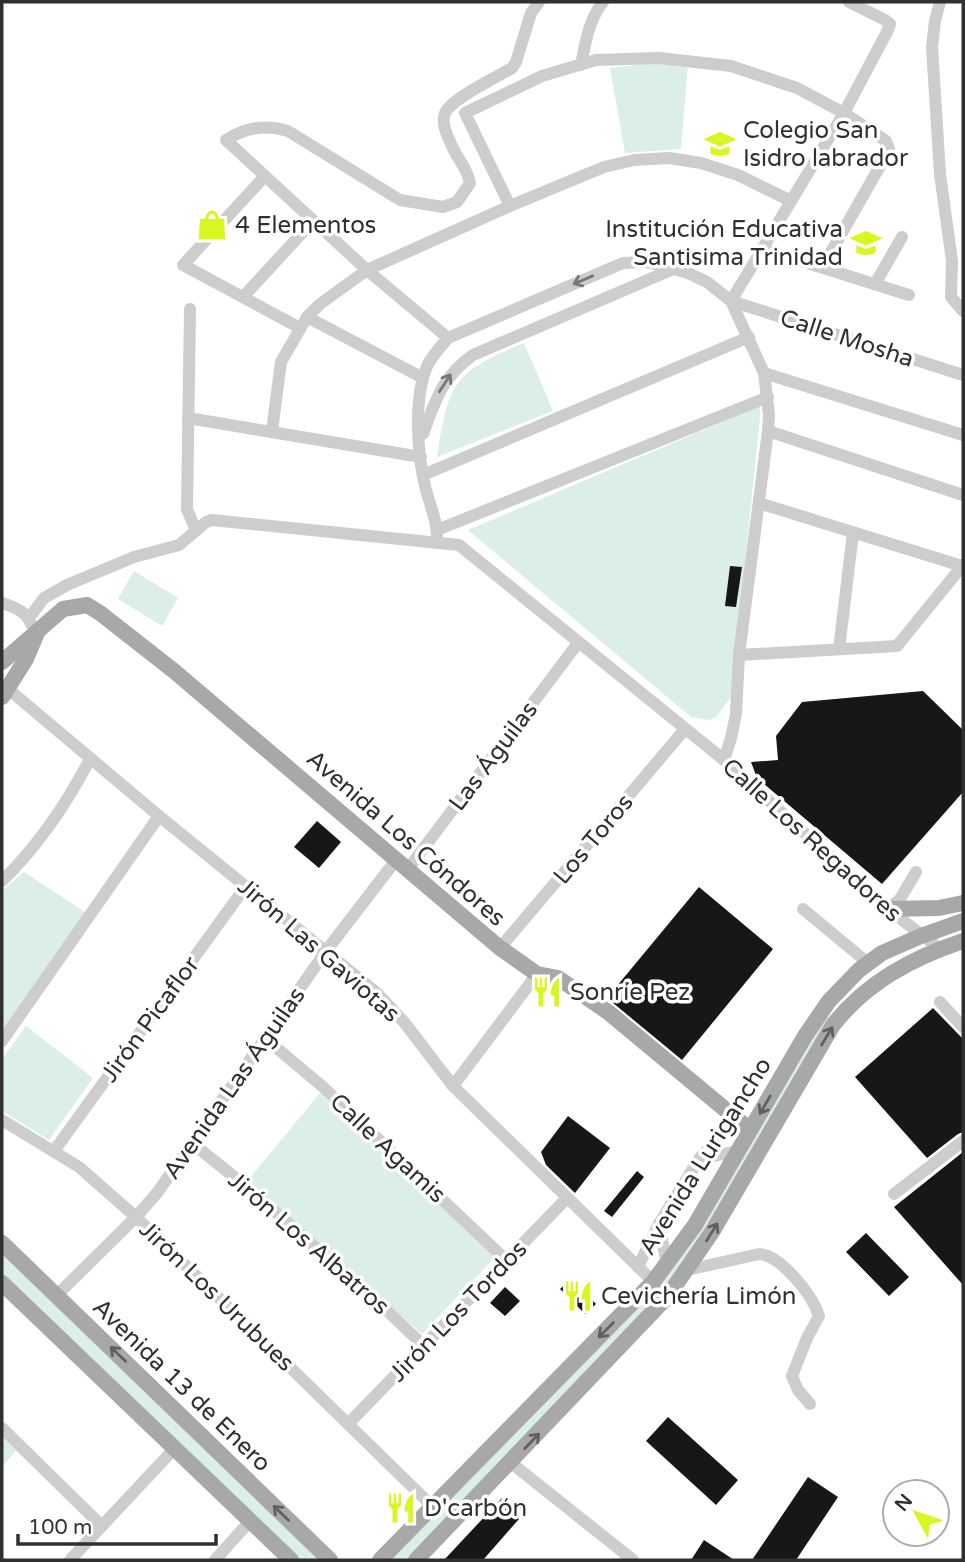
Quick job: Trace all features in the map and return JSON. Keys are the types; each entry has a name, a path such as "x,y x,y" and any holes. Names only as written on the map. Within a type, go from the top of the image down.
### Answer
{"main road":[{"name":"Avenida Los Cóndores","path":"2,662 63,609 87,606 100,613 174,671 500,948 537,974 558,978 608,1012 750,1130"},
{"path":"4,692 26,659 37,634"},
{"path":"888,909 931,909 963,903"},
{"name":"Avenida Lurigancho","path":"380,1560 667,1265 695,1225 814,1022 842,987 883,953 963,921"},
{"name":"Avenida Lurigancho","path":"416,1560 668,1296 712,1232 833,1025 860,996 893,971 940,948 963,941"},
{"name":"Avenida 13 de Enero","path":"2,1243 330,1560"},
{"name":"Avenida 13 de Enero","path":"2,1283 291,1560"}],"street":[{"path":"447,338 367,270 226,140 239,132 275,127 288,131 400,200 443,207 457,202 470,183 468,171 452,147 443,125 445,113 455,103 512,68 531,13 538,2"},
{"path":"580,65 585,42 603,2"},
{"path":"731,301 844,113 888,30 890,24 849,2"},
{"path":"940,2 932,47 940,174 952,261 951,297 963,311"},
{"path":"510,206 465,113 542,76 596,60 659,58 731,66 797,88 844,113 886,141 889,149 823,266"},
{"path":"272,430 281,362 304,323 320,304 367,270 510,206 604,167 634,160 669,158 701,163 738,175 791,201"},
{"path":"265,176 183,265 243,297 423,378"},
{"path":"243,297 313,221"},
{"path":"875,284 902,237"},
{"path":"763,249 909,295"},
{"path":"724,760 736,713 739,656 768,431 768,397 764,373 731,301 688,273 647,262 623,263 447,338 429,362 423,378 420,451 437,536 768,397"},
{"path":"420,451 442,385 457,366 473,355 671,270"},
{"name":"Calle Mosha","path":"731,301 963,375"},
{"path":"190,309 187,509 196,531"},
{"path":"423,475 748,337"},
{"path":"764,373 963,435"},
{"path":"188,418 420,451"},
{"path":"768,431 963,495"},
{"path":"739,656 897,646 963,566 759,503"},
{"name":"Calle Los Regadores","path":"29,618 44,598 67,585 134,557 179,545 212,520 437,536 459,545 724,760 888,909 940,948"},
{"path":"839,649 853,533"},
{"path":"2,603 18,609 29,618 37,634"},
{"name":"Las Águilas","path":"402,865 578,643"},
{"name":"Jirón Las Gaviotas","path":"4,692 378,994 453,1086 668,1296"},
{"name":"Los Toros","path":"500,948 685,729"},
{"path":"2,881 54,822 90,759"},
{"path":"2,1041 159,816"},
{"name":"Avenida Las Águilas","path":"57,1295 157,1193 326,951 402,865"},
{"path":"888,909 900,899 916,872"},
{"name":"Jirón Picaflor","path":"54,1151 246,886"},
{"path":"803,909 868,963"},
{"path":"453,1086 537,974"},
{"path":"940,1002 963,1027"},
{"name":"Calle Agamis","path":"266,1039 323,1087 507,1261"},
{"path":"638,1267 659,1224 699,1160 737,1119"},
{"name":"Jirón Los Urubues","path":"2,1120 79,1167 136,1217 433,1507"},
{"path":"894,1195 963,1141"},
{"name":"Jirón Los Albatros","path":"192,1143 248,1188 424,1346"},
{"path":"699,1160 737,1152"},
{"name":"Jirón Los Tordos","path":"348,1424 567,1198"},
{"path":"659,1224 667,1265"},
{"path":"687,1270 769,1254 813,1299 819,1316 792,1376 798,1390 810,1404"},
{"path":"2,1427 102,1526"},
{"path":"71,1560 175,1448"},
{"path":"510,1462 633,1560"},
{"path":"215,1560 250,1521"}],"shaded area":[{"path":"652,63 688,64 681,149 625,153 610,68"},
{"path":"524,343 553,411 437,457 445,412 458,383 482,362"},
{"path":"760,406 731,697 716,717 710,720 691,717 468,530"},
{"path":"134,571 178,598 162,626 118,599"},
{"path":"24,872 88,914 2,1036 2,891"},
{"path":"823,1016 828,1018 826,1023 707,1230 665,1288 659,1283"},
{"path":"26,1026 93,1078 49,1140 2,1111 2,1059"},
{"path":"320,1093 495,1257 422,1334 248,1180"},
{"path":"2,1253 320,1560 298,1560 2,1274"},
{"path":"644,1302 647,1306 645,1311 407,1560 389,1560"},
{"path":"2,1437 16,1451 2,1467"}],"building":[{"path":"730,566 742,567 736,607 725,606"},
{"path":"923,691 963,730 963,792 882,884 757,778 751,762 778,760 776,736 802,702"},
{"path":"317,821 341,842 319,868 294,847"},
{"path":"699,887 773,949 682,1060 607,998"},
{"path":"933,1008 963,1039 963,1132 927,1158 855,1077"},
{"path":"568,1116 610,1148 575,1193 546,1165 541,1152"},
{"path":"963,1152 963,1285 894,1207"},
{"path":"637,1171 644,1177 612,1217 604,1211"},
{"path":"866,1233 909,1277 889,1296 846,1252"},
{"name":"Cevichería Limón","path":"571,1279 596,1304 585,1314 560,1289"},
{"path":"505,1287 520,1301 505,1316 490,1303"},
{"path":"668,1417 738,1480 716,1505 646,1441"},
{"path":"808,1477 838,1497 796,1560 752,1560"},
{"path":"502,1498 519,1519 483,1560 444,1560"},
{"path":"704,1540 734,1560 691,1560"}],"place":[{"name":"Colegio San Isidro labrador","path":"720,144"},
{"name":"4 Elementos","path":"212,225"},
{"name":"Institución Educativa Santisima Trinidad","path":"866,243"},
{"name":"Sonríe Pez","path":"547,992"},
{"name":"Cevichería Limón","path":"578,1296"},
{"name":"D'carbón","path":"401,1508"}]}
